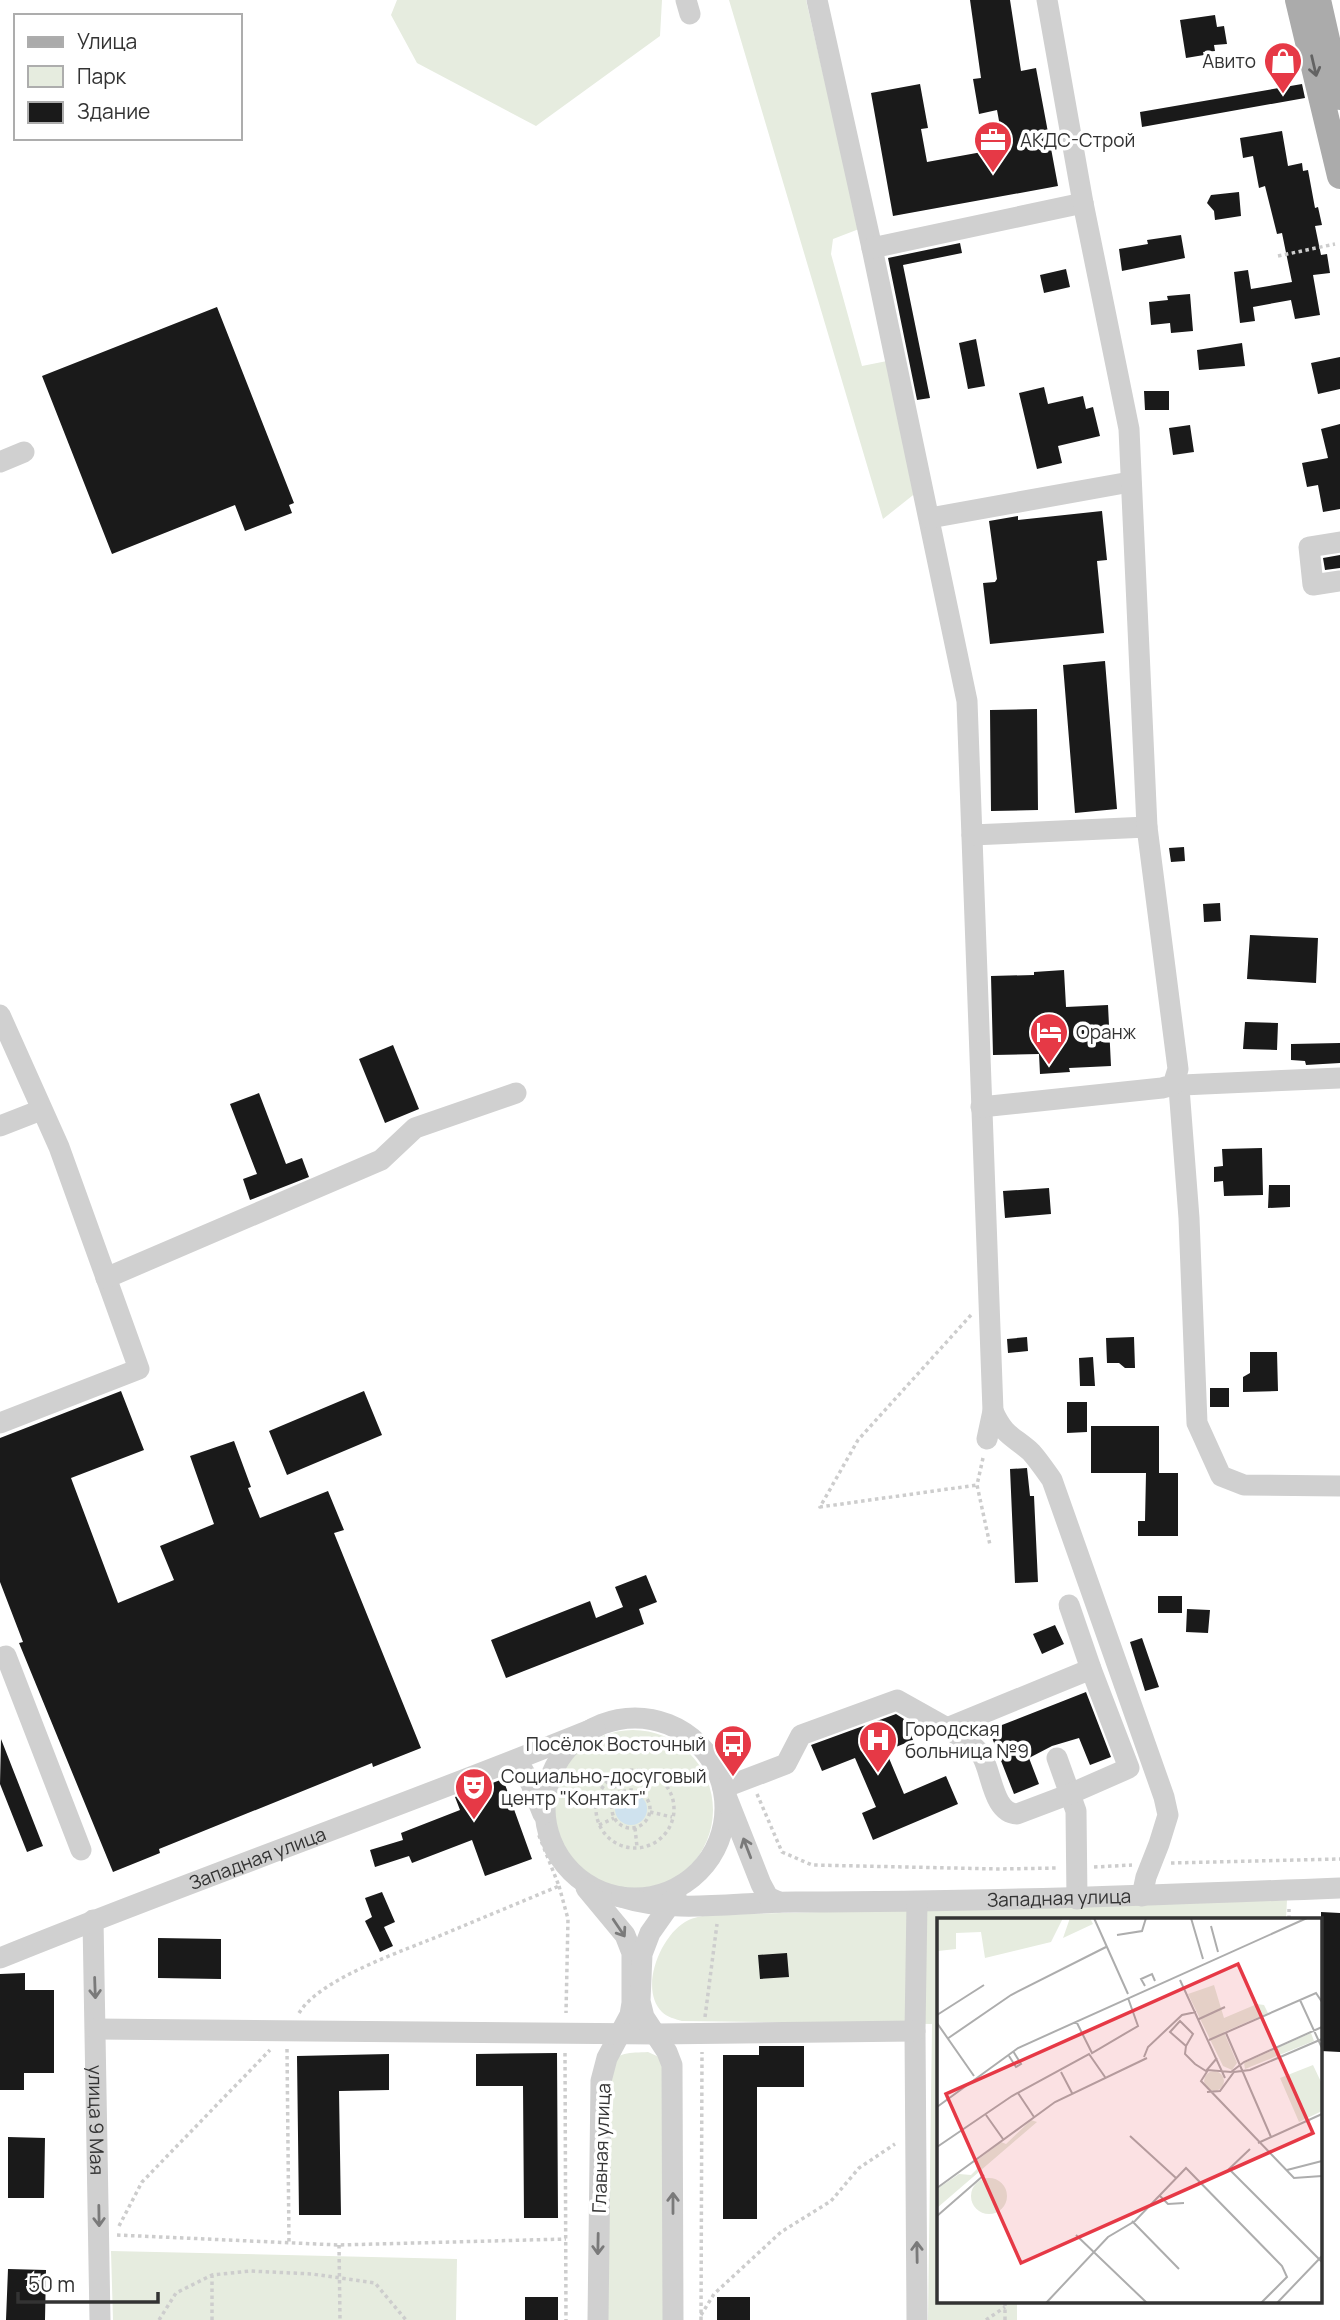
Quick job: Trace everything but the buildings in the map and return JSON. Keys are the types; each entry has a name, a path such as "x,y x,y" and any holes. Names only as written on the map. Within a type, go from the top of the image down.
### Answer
{"main road":[{"path":"1298,0 1340,176"},
{"path":"1318,0 1340,97"}],"street":[{"path":"817,0 873,248 967,701 993,1411 987,1439"},
{"path":"981,1107 1173,1085 1178,1069 1147,827 1129,429 1083,203 1047,0"},
{"path":"873,248 1083,203"},
{"path":"0,462 24,452"},
{"path":"930,518 1130,482"},
{"path":"1340,542 1309,547 1313,585 1340,581"},
{"path":"972,835 1147,827"},
{"path":"0,1015 59,1147 139,1369 0,1423"},
{"path":"1340,1078 1204,1084 1179,1088 1189,1218 1197,1423 1221,1476 1244,1485 1340,1486"},
{"path":"106,1278 381,1160 415,1128 516,1093"},
{"path":"0,1126 41,1110"},
{"path":"993,1411 1007,1435 1031,1452 1052,1480 1164,1797 1168,1815 1142,1896"},
{"path":"723,1788 786,1764 801,1735 897,1700 947,1728 981,1754 1002,1807 1007,1812 1017,1814 1129,1768 1069,1605"},
{"path":"0,1658 6,1656 80,1850"},
{"path":"947,1728 1091,1669"},
{"name":"Западная улица","path":"0,1958 607,1723 632,1718 670,1725 702,1747 716,1769 723,1788"},
{"path":"541,1824 552,1775 573,1743 595,1728"},
{"path":"1057,1758 1076,1811 1087,1905"},
{"path":"517,1760 531,1784 541,1824"},
{"path":"673,2320 672,2065 644,2017 640,2001 642,1954 650,1933 685,1884 704,1867 718,1845 725,1820 723,1788"},
{"path":"723,1788 761,1884 768,1897 779,1902"},
{"name":"Главная улица","path":"541,1824 559,1856 567,1881 607,1911 625,1935 632,1953 630,2015 607,2058 601,2081 598,2320"},
{"path":"567,1881 621,1897 654,1896 685,1884"},
{"name":"Западная улица","path":"621,1897 637,1902 670,1905 917,1902 1087,1905 1142,1896 1340,1888"},
{"path":"917,1902 915,2130 918,2320"},
{"name":"улица 9 Мая","path":"93,1920 107,2234 100,2320"},
{"path":"96,2029 656,2035 915,2031"}],"path":[{"path":"1278,256 1335,244"},
{"path":"977,1485 820,1507 858,1440 988,1296"},
{"path":"987,1439 977,1485 990,1545"},
{"path":"642,1770 663,1780 674,1805 673,1817 671,1825 657,1842 628,1847 612,1841 599,1825 596,1812 598,1796 609,1780 623,1771 642,1770"},
{"path":"642,1793 652,1773"},
{"path":"750,1778 782,1852"},
{"path":"609,1780 620,1794"},
{"path":"633,1790 642,1793 649,1802 650,1812 646,1822 635,1828 624,1827 614,1818 612,1805 620,1794 633,1790"},
{"path":"650,1812 673,1817"},
{"path":"599,1825 614,1818"},
{"path":"541,1824 567,1881 566,2320"},
{"path":"635,1828 637,1847"},
{"path":"107,2234 142,2182 287,2032 304,2004 327,1986 567,1881"},
{"path":"701,2318 702,2035 717,1922"},
{"path":"287,2032 289,2242"},
{"path":"701,2318 714,2294 781,2232 831,2201 859,2168 915,2130"},
{"path":"107,2234 339,2245 566,2239"},
{"path":"339,2245 340,2320"},
{"path":"159,2320 176,2293 212,2275 250,2272 312,2274 339,2280 375,2283 407,2320"},
{"path":"212,2275 212,2320"},
{"path":"986,2320 1005,2304"},
{"path":"1005,2304 1005,2320"}],"green space":[{"path":"397,0 662,0 660,36 536,126 417,63 391,15"},
{"path":"729,0 806,0 859,229 833,239 831,254 862,366 887,361 917,492 883,519"},
{"path":"633,1730 663,1736 689,1754 707,1780 713,1810 707,1840 689,1866 663,1884 633,1890 603,1884 577,1866 559,1840 553,1810 559,1780 577,1754 603,1736"},
{"path":"1287,1900 1286,1918 937,1918 937,2302 1017,2302 1017,2320 928,2320 932,2024 682,2021 669,2017 655,2002 652,1990 656,1964 661,1951 676,1929 685,1922 706,1915"},
{"path":"648,2052 659,2057 664,2068 664,2320 607,2320 608,2068 620,2056"},
{"path":"111,2251 457,2259 456,2320 113,2320"}],"water":[{"path":"631,1793 642,1798 647,1809 642,1820 631,1825 620,1820 615,1809 620,1798"}],"place":[{"name":"Авито","path":"1283,95"},
{"name":"АКДС-Строй","path":"993,174"},
{"name":"Оранж","path":"1049,1066"},
{"name":"Городская больница №9","path":"878,1774"},
{"name":"Посёлок Восточный","path":"733,1778"},
{"name":"Социально-досуговый центр \"Контакт\"","path":"474,1821"}]}
